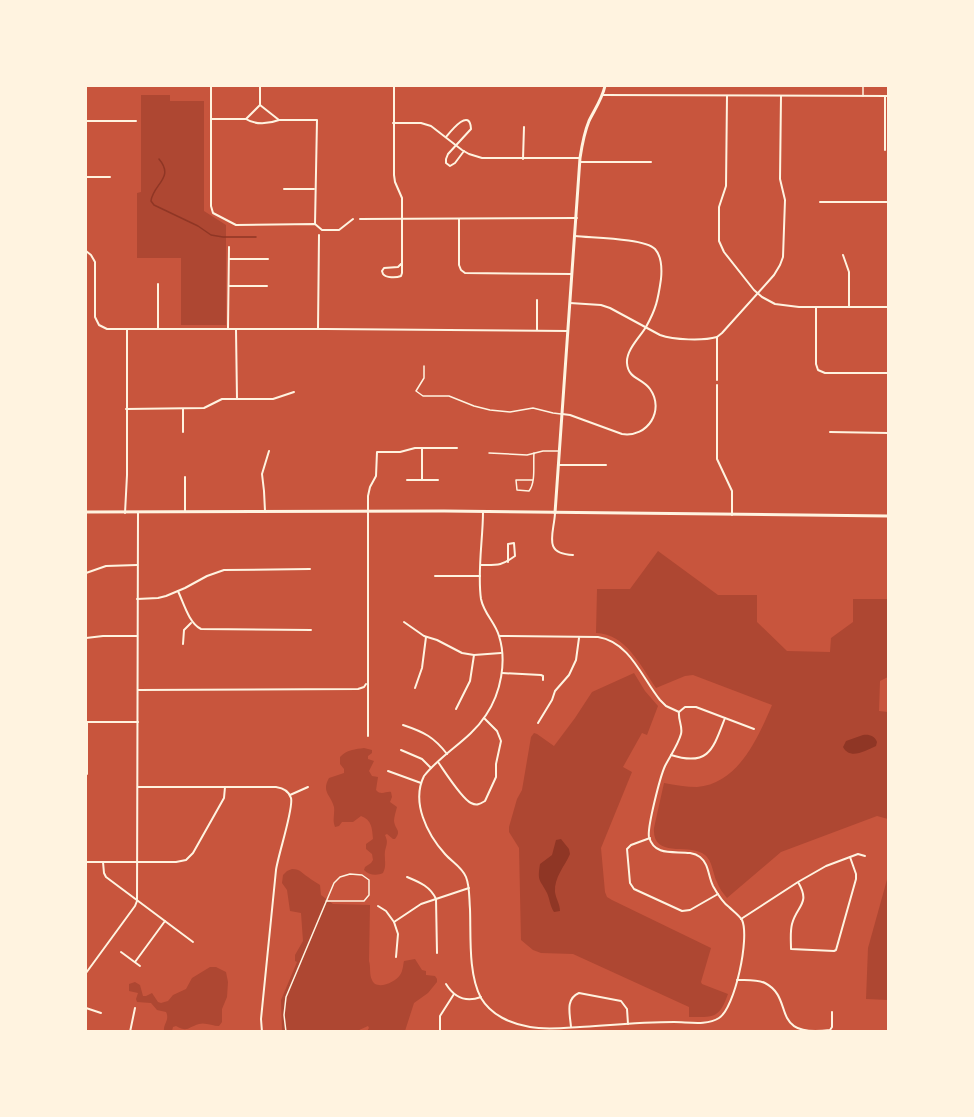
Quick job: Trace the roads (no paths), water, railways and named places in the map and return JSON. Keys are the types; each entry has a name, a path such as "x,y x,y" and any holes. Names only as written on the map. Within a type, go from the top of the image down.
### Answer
{"main road":[{"path":"555,513 580,160 583,138 604,86"},
{"path":"86,512 368,511 888,516"}],"street":[{"path":"212,86 211,206 213,213 236,225 315,224 323,230 339,230 353,219"},
{"path":"246,119 260,105 260,86"},
{"path":"394,86 393,175 402,198 403,219 402,273 398,277 383,276 384,268 399,267 402,263"},
{"path":"602,95 887,96 885,150"},
{"path":"727,96 726,186 719,205 719,241 723,252 758,293 770,302 780,305 816,307 888,307"},
{"path":"570,303 601,305 610,308 670,338 710,339 722,333 777,272 784,254 784,200 780,179 781,96"},
{"path":"260,105 279,120"},
{"path":"212,119 246,119 251,123 316,120 315,224"},
{"path":"86,121 136,121"},
{"path":"446,137 461,121 469,122 471,129 447,156 447,165 453,164 464,152"},
{"path":"393,123 426,125 436,129 464,152 483,158 651,162"},
{"path":"523,159 524,127"},
{"path":"86,177 110,177"},
{"path":"284,189 315,189"},
{"path":"820,202 888,202"},
{"path":"360,219 577,218"},
{"path":"459,219 459,265 465,273 572,273"},
{"path":"318,329 319,235"},
{"path":"562,414 572,415 624,434 634,434 646,428 654,414 653,396 647,386 631,374 627,363 629,353 658,301 662,266 657,252 651,246 643,243 575,236"},
{"path":"228,329 229,247"},
{"path":"86,251 94,262 96,321 107,329 568,332"},
{"path":"843,255 849,272 849,307"},
{"path":"229,259 268,259"},
{"path":"158,284 158,329"},
{"path":"229,286 267,286"},
{"path":"537,300 537,331"},
{"path":"816,307 816,364 818,370 822,373 888,374"},
{"path":"236,329 237,399"},
{"path":"125,513 127,330"},
{"path":"717,337 717,380"},
{"path":"717,385 717,459 732,491 732,515"},
{"path":"126,409 204,408 220,399 273,399 294,393"},
{"path":"183,409 183,432"},
{"path":"830,432 888,433"},
{"path":"368,735 368,511 369,489 376,474 377,452 400,452 416,448 457,448"},
{"path":"422,448 422,480"},
{"path":"265,511 262,471 268,451"},
{"path":"558,465 606,465"},
{"path":"185,477 185,512"},
{"path":"407,480 438,480"},
{"path":"86,973 137,900 138,512"},
{"path":"483,512 481,596 484,608 500,636 502,673 495,697 484,718 424,776 419,789 419,801 424,820 438,845 463,872 469,888 473,964 477,987 481,997 496,1015 515,1024 537,1028 704,1023 722,1016 727,1009 741,964 744,927 741,919 718,894 700,856 661,851 655,847 650,838 650,824 663,771 682,732 678,717 683,708 693,706 754,729"},
{"path":"555,513 553,547 560,554 573,555"},
{"path":"481,565 504,565 508,562 515,555 514,543 508,544 508,562"},
{"path":"86,573 106,566 137,565"},
{"path":"137,599 158,598 224,570 310,569"},
{"path":"435,576 481,576"},
{"path":"178,591 192,622 202,630 311,630"},
{"path":"183,644 183,630 192,622"},
{"path":"404,622 426,637 462,653 474,655 502,653"},
{"path":"86,638 138,636"},
{"path":"500,636 602,638 619,645 660,700 666,706 679,712"},
{"path":"415,688 422,668 426,637"},
{"path":"538,723 556,690 566,681 571,672 577,656 579,637"},
{"path":"456,709 470,681 474,655"},
{"path":"502,673 541,675 543,680"},
{"path":"138,690 358,689 365,687 368,678"},
{"path":"438,762 466,800 476,805 485,801 496,777 501,741 494,727 484,718"},
{"path":"671,755 689,759 698,758 707,753 715,744 725,718"},
{"path":"86,774 86,722 138,722"},
{"path":"403,725 431,736 447,754"},
{"path":"401,750 422,759 431,768"},
{"path":"388,771 421,783"},
{"path":"138,787 278,787 285,790 292,799 276,870 261,1010 262,1030 257,1031"},
{"path":"86,862 180,862 189,858 225,796 225,787"},
{"path":"290,795 308,787"},
{"path":"650,838 631,845 627,849 630,883 633,889 681,911 690,910 718,894"},
{"path":"741,919 826,866 858,854 866,856"},
{"path":"798,882 803,900 792,924 791,949 835,953 856,879 849,857"},
{"path":"103,862 106,877 194,942"},
{"path":"407,877 427,886 436,899 437,952"},
{"path":"394,922 415,908 469,888"},
{"path":"378,906 386,911 398,933 396,957"},
{"path":"135,962 165,920"},
{"path":"121,952 140,966"},
{"path":"737,980 757,981 769,986 777,995 788,1021 801,1029 830,1030 832,1012"},
{"path":"446,984 454,994 470,999 481,997"},
{"path":"571,1027 569,1003 573,996 579,993 621,1001 627,1009 628,1024"},
{"path":"440,1032 440,1016 454,994"},
{"path":"86,1008 101,1013"},
{"path":"130,1032 135,1008"}],"lane":[{"path":"863,86 863,96"},
{"path":"424,366 424,378 416,391 421,395 448,396 490,410 510,412 532,408 562,414"},
{"path":"489,453 526,455 543,451 559,451"},
{"path":"533,480 516,480 517,490 529,490 532,486 533,480 534,453"},
{"path":"286,1032 285,1000 326,901 334,883 340,877 350,874 367,877 369,880 369,895 364,901 326,901"}],"waterway":[{"path":"159,159 165,171 151,201 154,205 198,226 211,235 256,237"}]}
